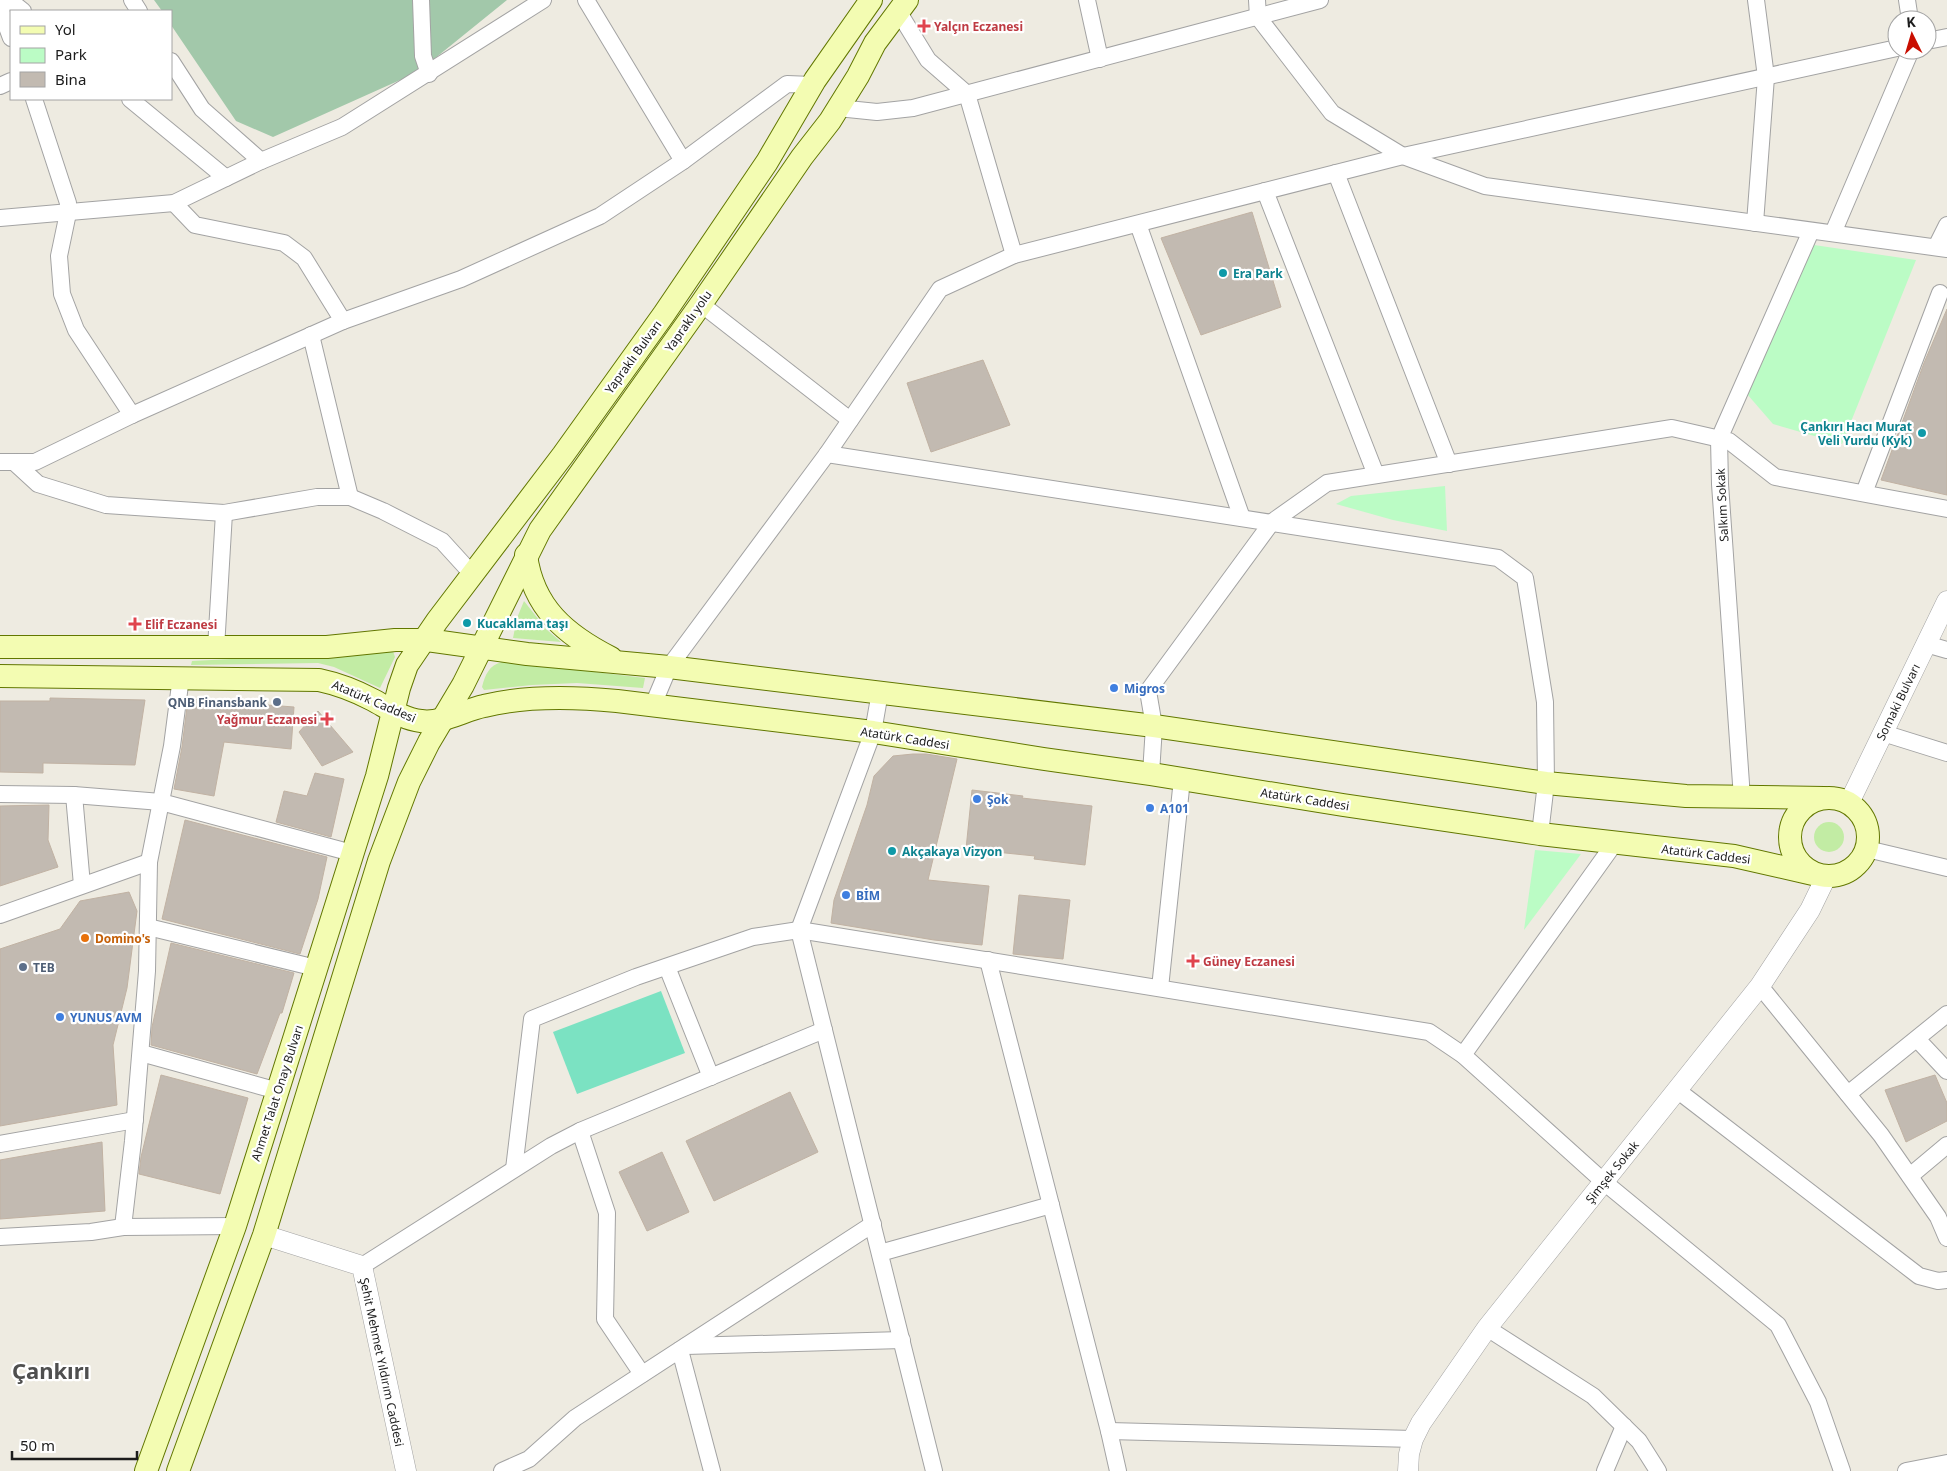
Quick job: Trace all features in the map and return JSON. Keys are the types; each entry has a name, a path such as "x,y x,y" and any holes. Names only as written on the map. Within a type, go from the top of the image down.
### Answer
{"main road":[{"name":"Yapraklı Bulvarı","path":"394,711 407,666 424,640 664,314 738,206 809,90 871,0"},
{"name":"Yapraklı yolu","path":"481,648 540,530 837,109 875,43 902,6"},
{"path":"809,90 837,109"},
{"path":"526,555 532,584 552,616 561,626 582,641 621,662"},
{"path":"0,647 327,647 395,640 424,640 481,648 669,667 1154,726 1546,783 1686,796 1837,798 1849,803 1859,811 1866,822 1869,836 1867,849 1861,860 1852,870 1839,876 1820,875 1802,866 1794,856 1790,844 1790,831 1794,819 1801,809 1812,801 1824,798"},
{"path":"178,1471 264,1235 379,860 428,742 463,685 481,648"},
{"name":"Atatürk Caddesi","path":"0,676 319,680 352,690 408,718 423,721 442,719 484,706 532,700 596,699 653,705 873,732 1044,760 1151,774 1540,834 1614,844 1734,856 1820,875"},
{"name":"Ahmet Talat Onay Bulvarı","path":"146,1471 235,1226 377,776 394,711"}],"street":[{"path":"10,0 22,10"},
{"path":"421,0 423,56 429,74"},
{"path":"0,218 174,203 261,161 342,126 429,74 543,0"},
{"path":"586,0 683,161"},
{"path":"1087,0 1100,59"},
{"path":"1257,0 1258,17 1332,113 1403,156 1485,186 1941,248 1947,225"},
{"path":"837,109 877,112 913,108 1320,0"},
{"path":"1755,223 1766,77 1756,0"},
{"path":"902,6 928,60 967,94 1014,255"},
{"path":"0,8 10,35"},
{"path":"653,705 669,667 827,454 940,289 1014,255 1403,156 1887,50"},
{"path":"1832,233 1907,60"},
{"path":"172,63 202,109 261,161"},
{"path":"7,462 35,462 132,415 343,321 462,279 600,216 683,161 787,84 809,90"},
{"path":"34,100 68,203 60,256 62,294 76,330 132,415"},
{"path":"131,100 226,178"},
{"path":"1336,173 1449,464"},
{"path":"1265,191 1376,475"},
{"path":"174,203 195,225 284,243 304,258 343,321"},
{"path":"1138,224 1242,518"},
{"name":"Salkım Sokak","path":"1742,798 1720,484 1719,439 1811,230"},
{"path":"1864,494 1940,293"},
{"path":"701,304 850,420"},
{"path":"311,335 350,497"},
{"path":"1151,774 1154,726 1148,691 1272,522 1327,483 1672,428 1729,442 1775,477 1947,509"},
{"path":"827,454 1498,558 1525,578 1545,702 1546,783 1540,834"},
{"path":"7,462 38,484 106,505 224,514 317,497 350,497 383,511 442,542 472,575"},
{"path":"216,648 224,514"},
{"name":"Somaki Bulvarı","path":"1849,803 1947,601"},
{"path":"1926,644 1947,650"},
{"path":"123,1227 135,1120 147,972 149,862 172,746 182,677"},
{"path":"880,692 873,732 799,930 934,1471"},
{"path":"1883,734 1947,753"},
{"path":"1160,988 1182,779"},
{"path":"0,794 74,795 161,802 352,853"},
{"path":"74,795 82,885"},
{"path":"1463,1055 1614,844"},
{"path":"1867,849 1947,868"},
{"path":"0,915 149,862"},
{"name":"Şimşek Sokak","path":"1408,1471 1409,1454 1413,1438 1448,1383 1487,1328 1760,986 1810,910 1820,875"},
{"path":"148,927 316,968"},
{"path":"514,1169 532,1019 636,977 754,937 799,930 1429,1032 1463,1055 1604,1182 1778,1326 1818,1402 1842,1471"},
{"path":"988,960 1118,1471"},
{"path":"667,967 711,1077"},
{"path":"1760,986 1881,1135 1938,1217 1947,1238"},
{"path":"1848,1094 1947,1014"},
{"path":"362,1266 550,1146 580,1131 824,1030"},
{"path":"1917,1039 1947,1071"},
{"path":"141,1053 278,1091"},
{"path":"1677,1090 1919,1276 1947,1280"},
{"path":"0,1144 135,1120"},
{"path":"580,1131 607,1213 605,1319 642,1374"},
{"path":"1910,1176 1947,1145"},
{"path":"880,1253 1051,1205"},
{"path":"502,1471 531,1465 575,1418 873,1224"},
{"path":"0,1237 91,1232 123,1227 235,1226"},
{"name":"Şehit Mehmet Yıldırım Caddesi","path":"264,1235 362,1266 406,1471"},
{"path":"1487,1328 1593,1396 1640,1441 1658,1471"},
{"path":"683,1348 902,1340"},
{"path":"683,1348 712,1471"},
{"path":"1605,1471 1624,1426"},
{"path":"1109,1431 1413,1438"},
{"path":"1906,1471 1947,1463"}],"green space":[{"path":"154,0 507,0 418,72 273,137 236,121 172,26 172,10 161,10"},
{"path":"1814,245 1916,260 1842,444 1773,424 1747,394"},
{"path":"1445,486 1447,531 1393,520 1336,504 1351,496"},
{"path":"524,601 546,629 561,642 513,638 517,618"},
{"path":"393,651 395,657 380,688 334,667 318,663 191,665 192,661"},
{"path":"502,662 645,678 643,688 577,683 484,690 482,687 488,671 494,665"},
{"path":"1829,822 1840,826 1844,837 1840,848 1829,852 1818,848 1814,837 1818,826"},
{"path":"1535,850 1581,854 1524,930"},
{"path":"661,991 685,1053 577,1094 553,1032"}],"building":[{"name":"Era Park","path":"1252,212 1281,307 1201,335 1161,238"},
{"name":"Çankırı Hacı Murat Veli Yurdu (Kyk)","path":"1947,309 1947,495 1881,480 1924,363"},
{"path":"983,360 1010,425 931,452 907,383"},
{"path":"50,698 145,700 135,765 43,763 43,773 0,772 0,701 50,701"},
{"path":"188,699 294,707 291,749 224,742 214,796 174,789"},
{"path":"318,711 353,752 322,766 299,732"},
{"name":"Akçakaya Vizyon","path":"913,754 957,759 928,880 989,886 982,945 934,940 831,923 834,900 867,805 874,776 893,756"},
{"path":"315,773 344,779 331,837 276,822 284,791 307,796"},
{"path":"972,790 1092,806 1085,865 1034,859 1035,856 966,849"},
{"path":"49,805 48,840 58,867 0,886 0,806"},
{"path":"185,820 327,857 318,899 300,954 162,919"},
{"name":"YUNUS AVM","path":"129,892 137,911 127,988 113,1045 117,1105 0,1126 0,949 60,929 80,901"},
{"path":"1019,895 1070,900 1063,959 1013,954"},
{"path":"171,943 294,973 282,1013 280,1013 257,1074 151,1045 152,1027"},
{"path":"161,1075 248,1098 220,1194 139,1174 141,1157"},
{"path":"1935,1075 1947,1103 1947,1121 1906,1142 1885,1090"},
{"path":"790,1092 818,1152 714,1201 686,1141"},
{"path":"102,1142 105,1211 0,1219 0,1160"},
{"path":"662,1152 689,1212 647,1231 619,1172"}],"place":[{"name":"Yalçın Eczanesi","path":"924,26"},
{"name":"Era Park","path":"1223,273"},
{"name":"Çankırı Hacı Murat Veli Yurdu (Kyk)","path":"1922,433"},
{"name":"Kucaklama taşı","path":"467,623"},
{"name":"Elif Eczanesi","path":"135,624"},
{"name":"Migros","path":"1114,688"},
{"name":"QNB Finansbank","path":"277,702"},
{"name":"Yağmur Eczanesi","path":"327,719"},
{"name":"Şok","path":"977,799"},
{"name":"A101","path":"1150,808"},
{"name":"Akçakaya Vizyon","path":"892,851"},
{"name":"BİM","path":"846,895"},
{"name":"Domino's","path":"85,938"},
{"name":"Güney Eczanesi","path":"1193,961"},
{"name":"TEB","path":"23,967"},
{"name":"YUNUS AVM","path":"60,1017"}],"district":[{"name":"Çankırı","path":"51,1370"}]}
